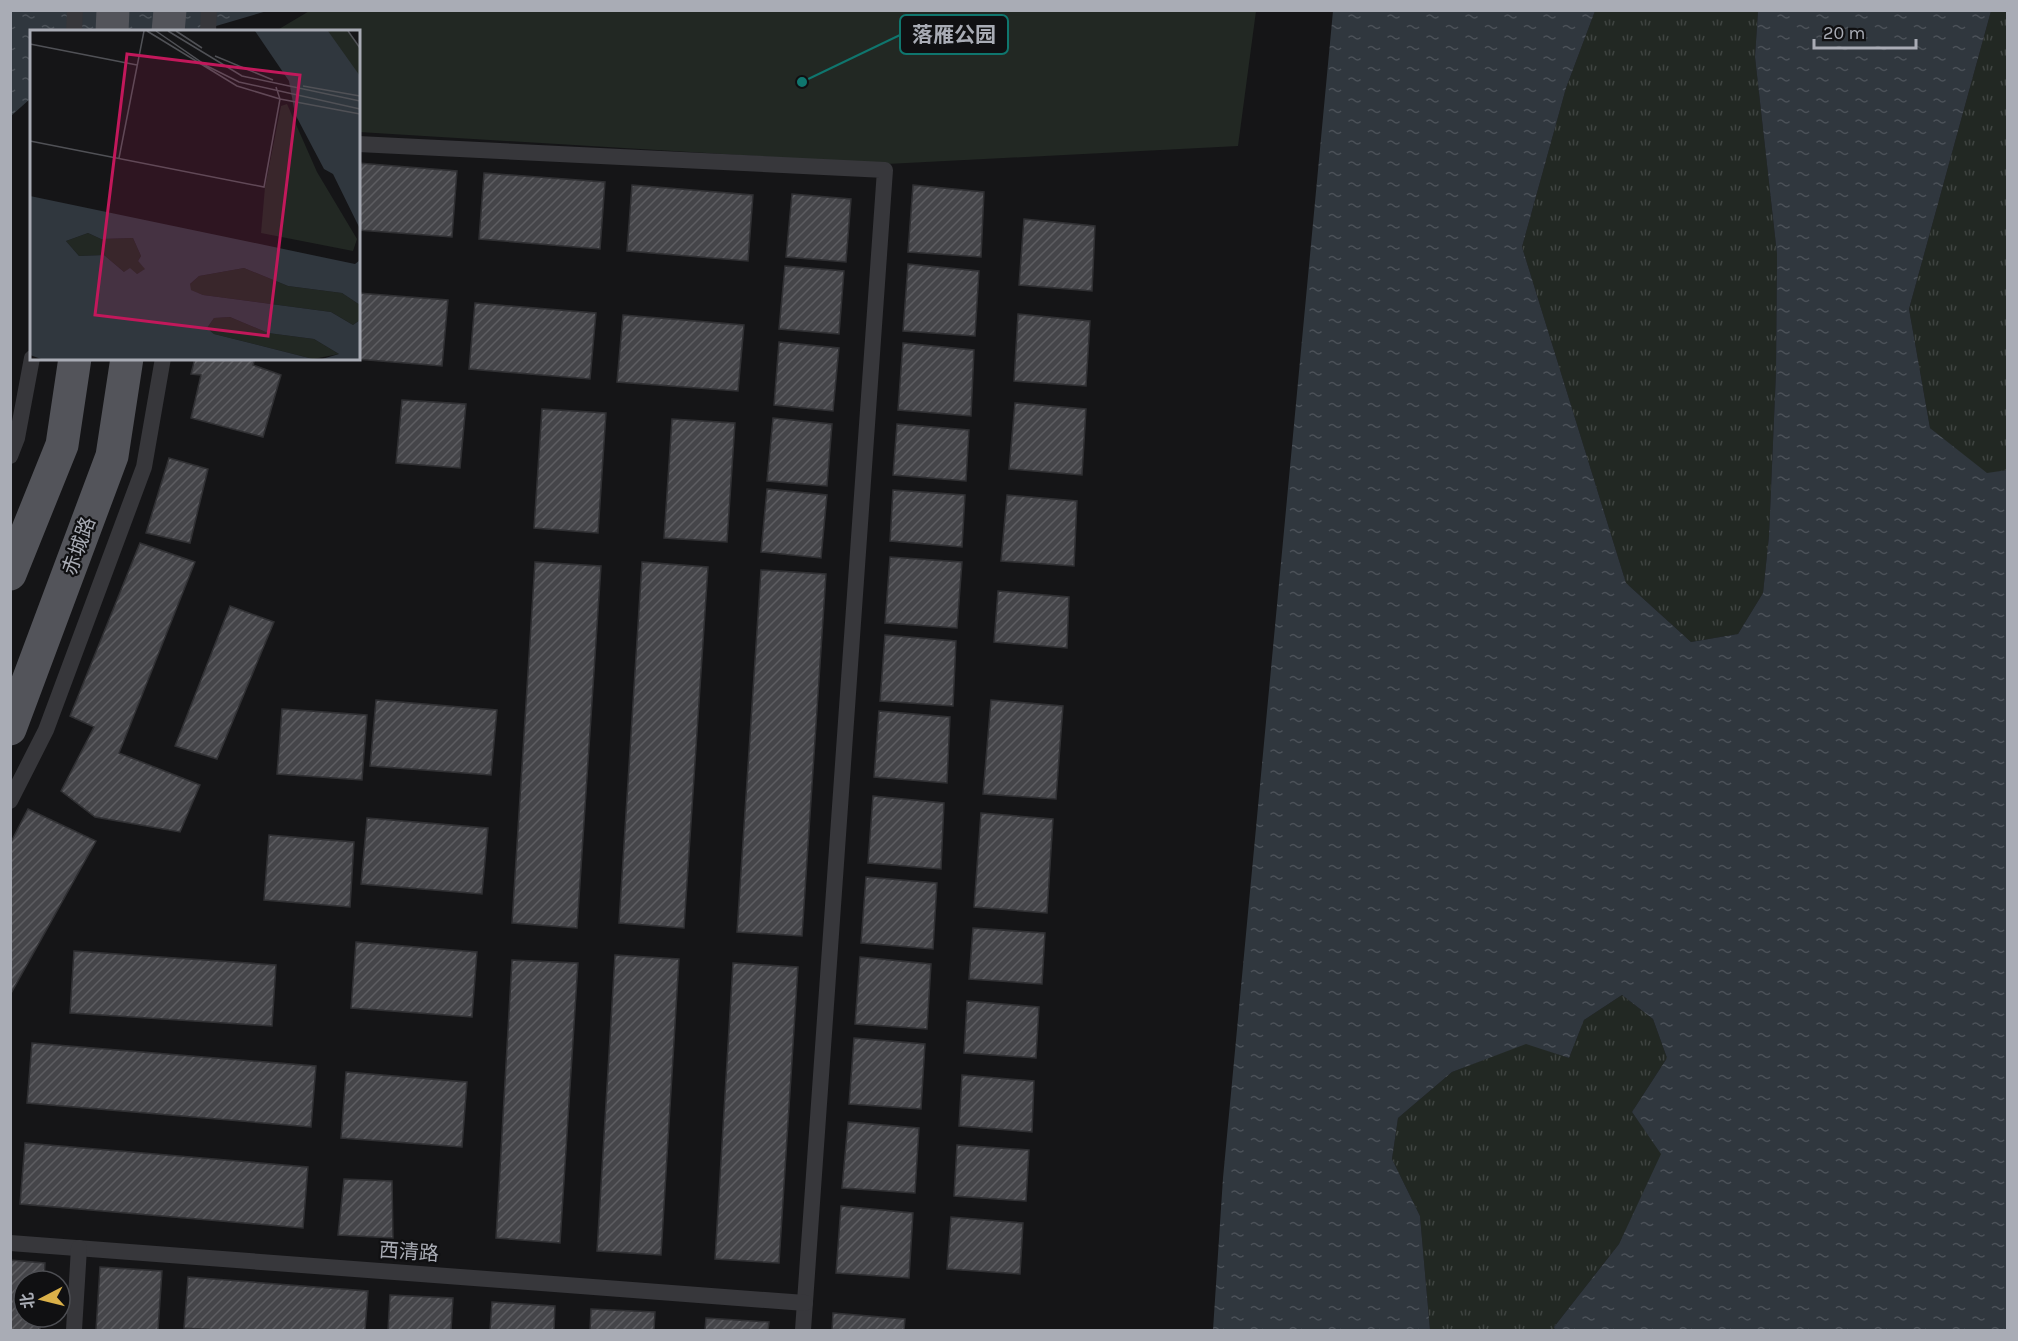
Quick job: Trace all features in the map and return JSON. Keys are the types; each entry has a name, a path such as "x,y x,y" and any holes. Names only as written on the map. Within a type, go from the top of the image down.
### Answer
{"main road":[{"path":"112,30 113,10"},
{"path":"168,30 170,10"},
{"path":"10,574 62,445 75,360"},
{"name":"赤城路","path":"10,729 112,456 127,360"}],"lane":[{"path":"74,30 75,10"},
{"path":"208,30 209,10"},
{"path":"360,144 885,170 803,1330"},
{"path":"10,456 17,438 32,360"},
{"path":"10,801 46,730 144,467 163,360"},
{"name":"西清路","path":"10,1243 805,1303"},
{"path":"74,1330 80,1248"}],"green space":[{"path":"311,10 1256,11 1238,146 887,164 360,132 360,30 277,30"},
{"path":"1595,11 1758,11 1755,57 1777,254 1776,372 1769,536 1763,593 1738,634 1691,642 1626,583 1522,247 1566,88"},
{"path":"1991,11 2007,11 2007,470 1987,474 1930,428 1909,309"},
{"path":"1622,995 1653,1019 1667,1058 1632,1112 1662,1154 1619,1244 1554,1327 1555,1330 1430,1330 1420,1216 1392,1159 1398,1118 1452,1072 1526,1043 1569,1058 1584,1020"}],"water":[{"path":"11,11 267,11 202,30 30,30 30,99 11,116"},
{"path":"1333,11 1595,11 1566,88 1522,247 1626,583 1691,642 1738,634 1763,593 1769,536 1776,372 1777,254 1755,57 1758,11 1991,11 1909,309 1930,428 1987,473 2007,470 2007,1330 1555,1330 1554,1327 1619,1244 1661,1154 1632,1112 1667,1058 1653,1019 1622,995 1584,1020 1569,1058 1526,1044 1452,1072 1398,1118 1392,1159 1420,1216 1430,1330 1213,1330 1223,1178"}],"building":[{"path":"360,163 457,171 452,237 360,230"},
{"path":"484,173 605,182 600,249 479,239"},
{"path":"632,185 753,195 748,261 627,251"},
{"path":"913,185 984,192 981,257 908,252"},
{"path":"792,194 851,199 846,262 786,257"},
{"path":"1024,219 1095,226 1092,291 1019,285"},
{"path":"908,264 979,271 975,336 903,331"},
{"path":"785,266 844,271 839,334 779,329"},
{"path":"360,293 448,300 442,366 360,359"},
{"path":"475,303 596,313 590,379 469,369"},
{"path":"1018,314 1090,321 1086,386 1014,381"},
{"path":"623,315 744,325 738,391 617,382"},
{"path":"779,342 839,348 833,411 774,405"},
{"path":"903,343 974,350 971,416 898,410"},
{"path":"194,360 254,360 253,365 281,375 263,437 191,418 201,375 191,374"},
{"path":"402,400 466,404 460,468 396,463"},
{"path":"1015,403 1086,409 1082,475 1009,469"},
{"path":"542,409 606,413 598,533 534,528"},
{"path":"773,418 832,424 827,486 767,481"},
{"path":"672,419 735,423 727,542 664,538"},
{"path":"897,424 969,430 966,481 893,475"},
{"path":"169,458 208,469 190,543 146,533"},
{"path":"767,489 827,495 821,558 761,552"},
{"path":"893,490 965,495 962,547 890,541"},
{"path":"1007,495 1077,501 1074,566 1001,561"},
{"path":"140,543 195,562 119,753 200,785 180,832 95,817 61,791 94,727 70,716"},
{"path":"890,557 962,562 957,628 885,623"},
{"path":"535,562 601,566 577,928 512,923"},
{"path":"642,562 708,567 684,928 619,923"},
{"path":"761,570 826,574 802,936 737,932"},
{"path":"998,591 1069,597 1067,648 994,642"},
{"path":"230,606 274,622 217,759 175,746"},
{"path":"885,635 956,641 953,706 880,701"},
{"path":"376,700 497,710 491,775 370,766"},
{"path":"991,700 1063,706 1056,799 983,794"},
{"path":"282,709 367,715 362,780 277,774"},
{"path":"879,711 950,717 947,783 874,777"},
{"path":"873,796 944,803 941,869 868,863"},
{"path":"28,809 96,841 10,995 10,844"},
{"path":"981,813 1053,819 1047,913 974,907"},
{"path":"367,818 488,828 482,894 361,884"},
{"path":"269,835 354,842 350,907 264,900"},
{"path":"866,877 937,883 933,949 861,943"},
{"path":"973,928 1045,933 1042,984 969,979"},
{"path":"356,942 477,952 472,1017 351,1008"},
{"path":"74,951 276,965 272,1026 70,1013"},
{"path":"615,955 679,959 661,1255 597,1251"},
{"path":"860,957 931,964 927,1029 855,1024"},
{"path":"512,960 578,963 560,1243 496,1238"},
{"path":"733,963 798,967 779,1263 715,1259"},
{"path":"967,1001 1039,1007 1036,1058 964,1053"},
{"path":"854,1038 925,1044 921,1109 849,1104"},
{"path":"32,1043 316,1066 311,1127 27,1103"},
{"path":"346,1072 467,1082 462,1147 341,1138"},
{"path":"962,1075 1034,1081 1032,1132 959,1126"},
{"path":"848,1122 919,1128 915,1193 842,1188"},
{"path":"25,1143 308,1167 303,1228 20,1204"},
{"path":"957,1145 1029,1150 1026,1201 954,1196"},
{"path":"344,1179 392,1181 393,1238 338,1235"},
{"path":"841,1206 913,1213 909,1278 836,1273"},
{"path":"951,1217 1023,1223 1020,1274 947,1269"},
{"path":"10,1260 45,1263 45,1269 12,1269 12,1329 40,1330 10,1330"},
{"path":"100,1267 162,1271 158,1330 96,1330"},
{"path":"188,1277 368,1291 365,1330 184,1328"},
{"path":"390,1295 453,1298 451,1330 388,1330"},
{"path":"492,1302 555,1306 554,1330 490,1330"},
{"path":"591,1309 655,1312 654,1330 590,1330"},
{"path":"833,1313 905,1319 904,1330 832,1330"},
{"path":"706,1318 769,1322 768,1330 705,1330"}],"place":[{"name":"落雁公园","path":"802,82"}]}
